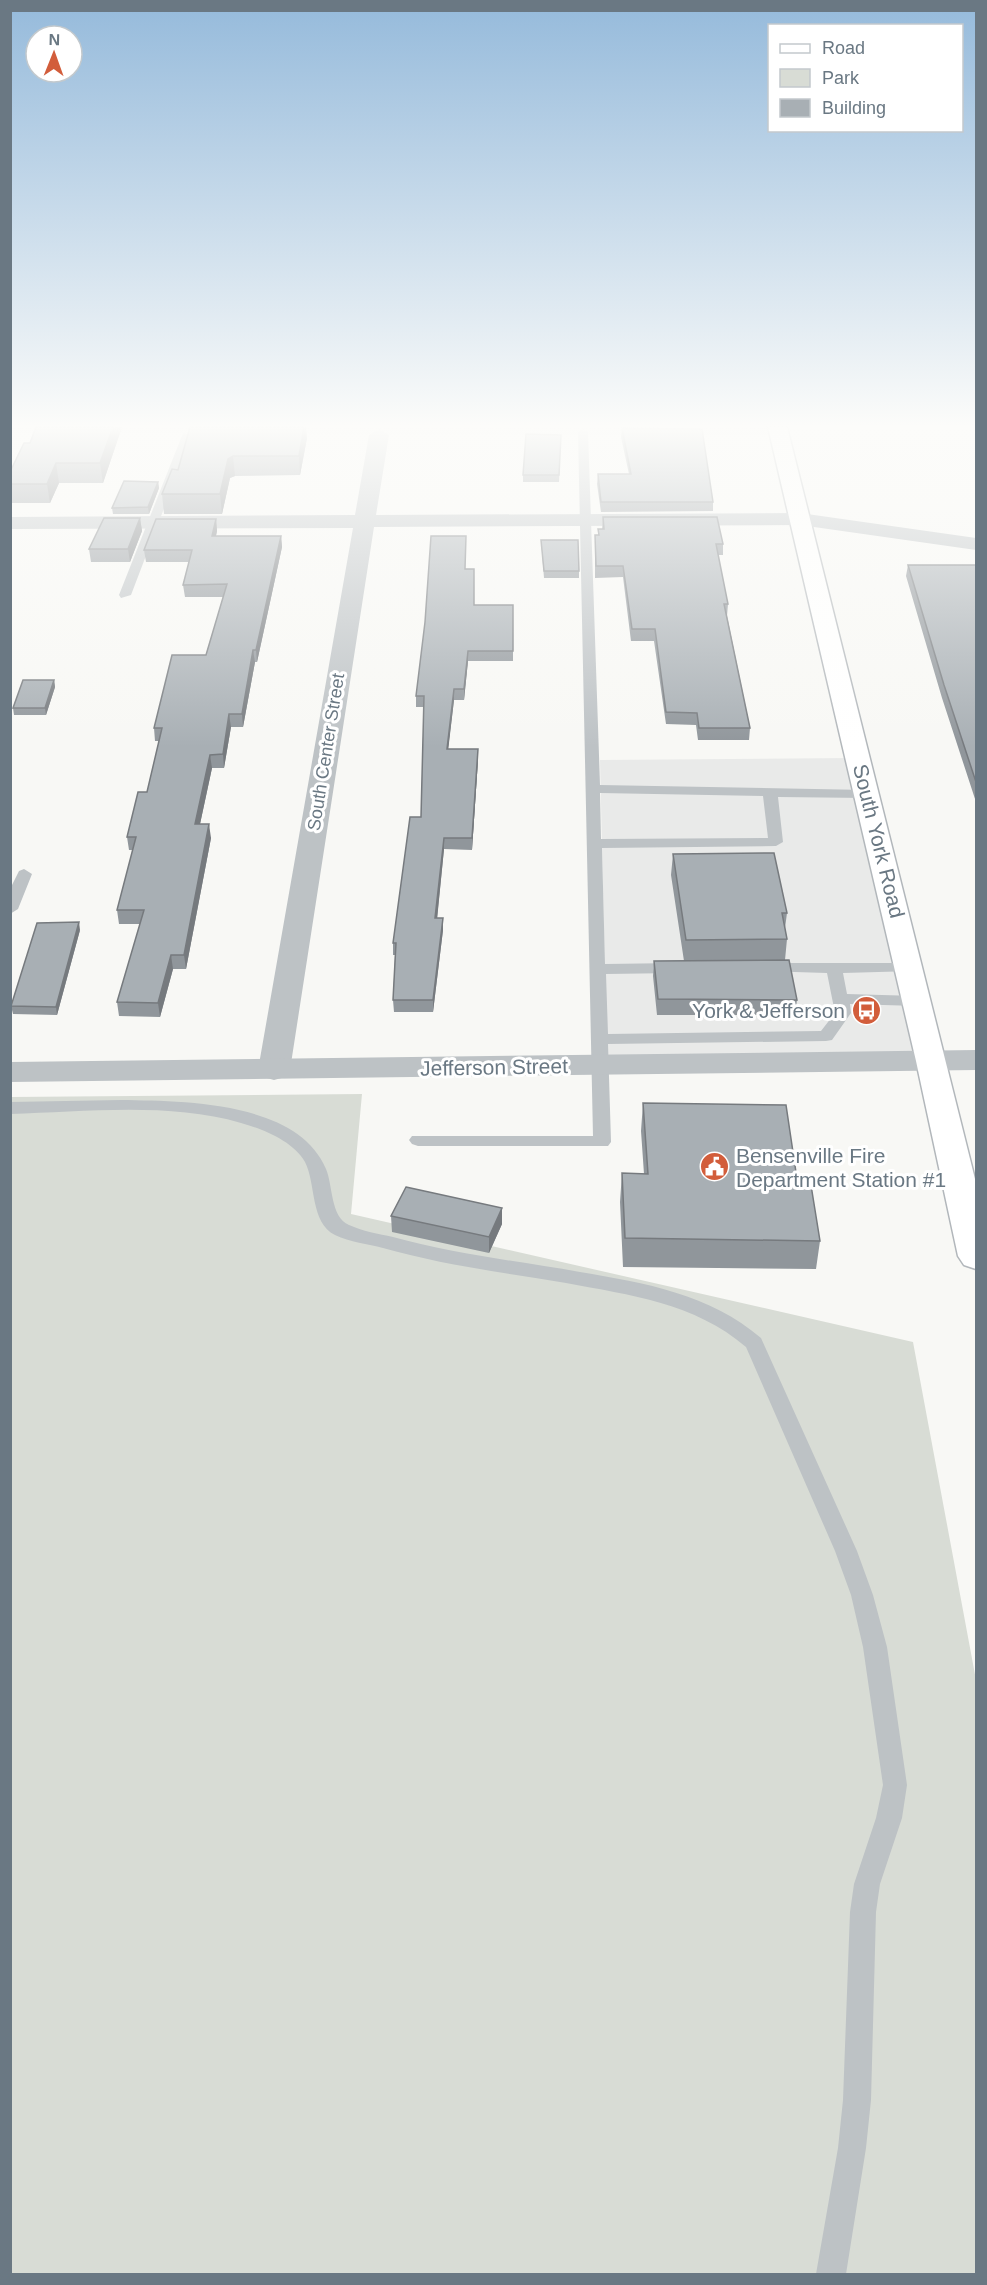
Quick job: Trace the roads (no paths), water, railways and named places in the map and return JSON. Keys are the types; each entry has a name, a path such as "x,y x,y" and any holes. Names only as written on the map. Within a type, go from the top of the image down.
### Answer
{"main road":[{"name":"South York Road","path":"804,534 908,968 933,1061 976,1256"}],"street":[{"name":"South Center Street","path":"274,1070 363,534"},
{"path":"903,534 976,544"},
{"name":"Jefferson Street","path":"10,1072 274,1070 600,1052 829,1049 933,1061 976,1060"}],"lane":[{"path":"125,595 149,534"},
{"path":"418,1140 602,1142 587,534"},
{"path":"594,789 867,794"},
{"path":"595,844 776,842 770,792"},
{"path":"10,909 24,874"},
{"path":"598,969 688,968"},
{"path":"748,968 908,968"},
{"path":"829,1049 843,1013 834,968"},
{"path":"840,999 917,1001"},
{"path":"10,1108 179,1108 213,1111 246,1119 276,1130 297,1143 309,1154 321,1175 329,1220 341,1230 418,1251 627,1287 681,1300 712,1312 743,1331 754,1343 856,1577 876,1647 891,1743 893,1802 867,1884 863,1912 858,2081 852,2148 831,2274"}],"place":[{"name":"York & Jefferson","path":"866,1010"},
{"name":"Bensenville Fire Department Station #1","path":"715,1167"}]}
